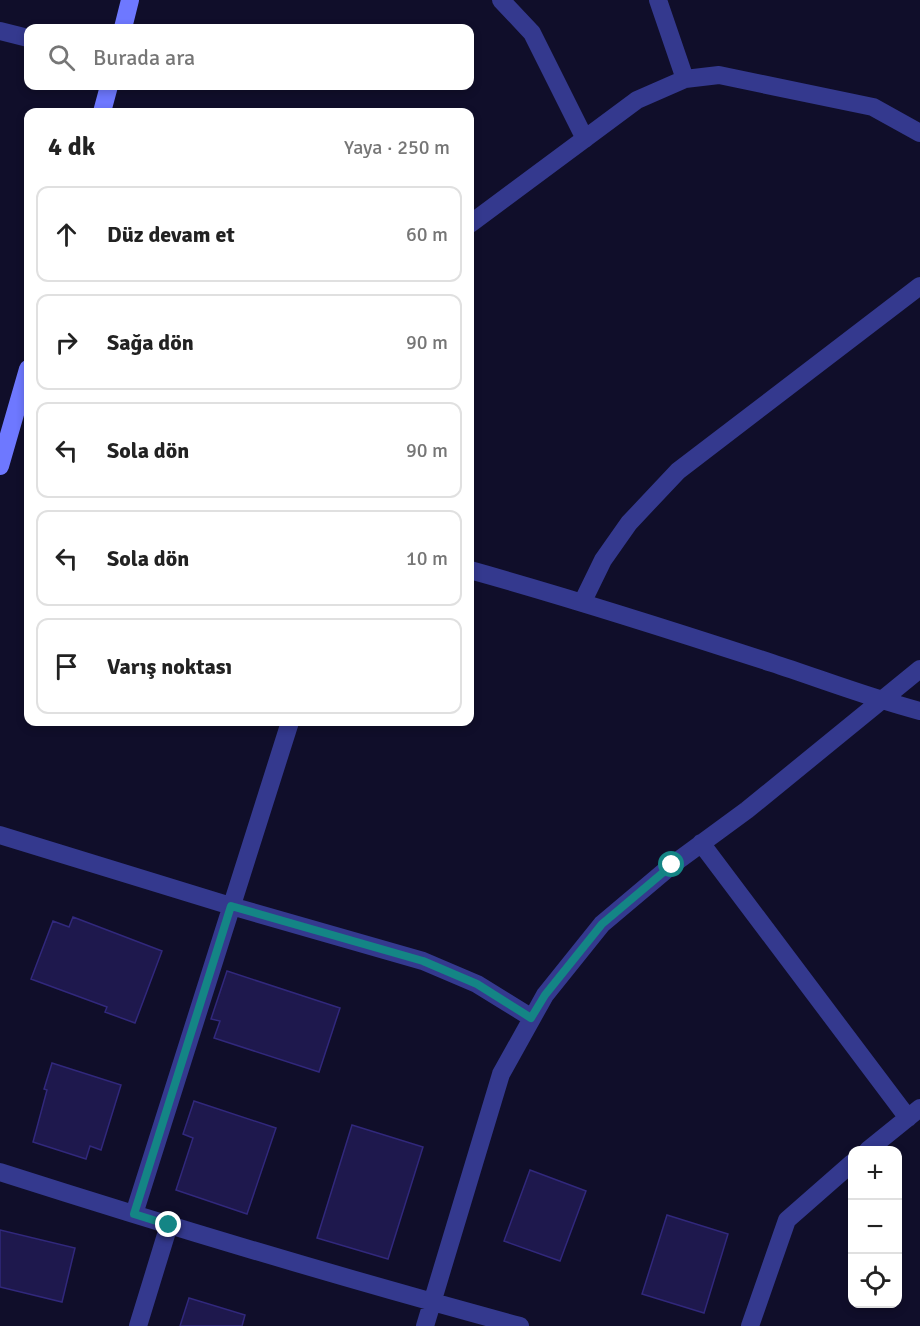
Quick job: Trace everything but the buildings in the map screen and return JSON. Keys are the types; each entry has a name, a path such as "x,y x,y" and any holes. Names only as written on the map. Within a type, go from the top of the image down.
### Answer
{"street":[{"path":"124,24 130,0"},
{"path":"501,0 532,33 585,139"},
{"path":"658,0 685,79"},
{"path":"0,31 24,37"},
{"path":"474,221 637,100 685,79 719,75 873,107 920,133"},
{"path":"103,108 108,90"},
{"path":"583,602 603,560 629,523 678,471 920,286"},
{"path":"0,466 24,383"},
{"path":"474,571 583,602 881,701 920,711"},
{"path":"425,1326 501,1074 545,995 602,924 672,865 747,810 920,669"},
{"path":"134,1214 289,726"},
{"path":"0,835 231,906 423,961 477,984 531,1018"},
{"path":"701,843 914,1113 873,1146"},
{"path":"750,1326 787,1220 848,1167"},
{"path":"0,1172 169,1225 520,1326"},
{"path":"138,1326 169,1225"}],"route":[{"path":"169,1225 134,1214 231,906 423,961 477,984 531,1018 545,995 602,924 672,865"}]}
